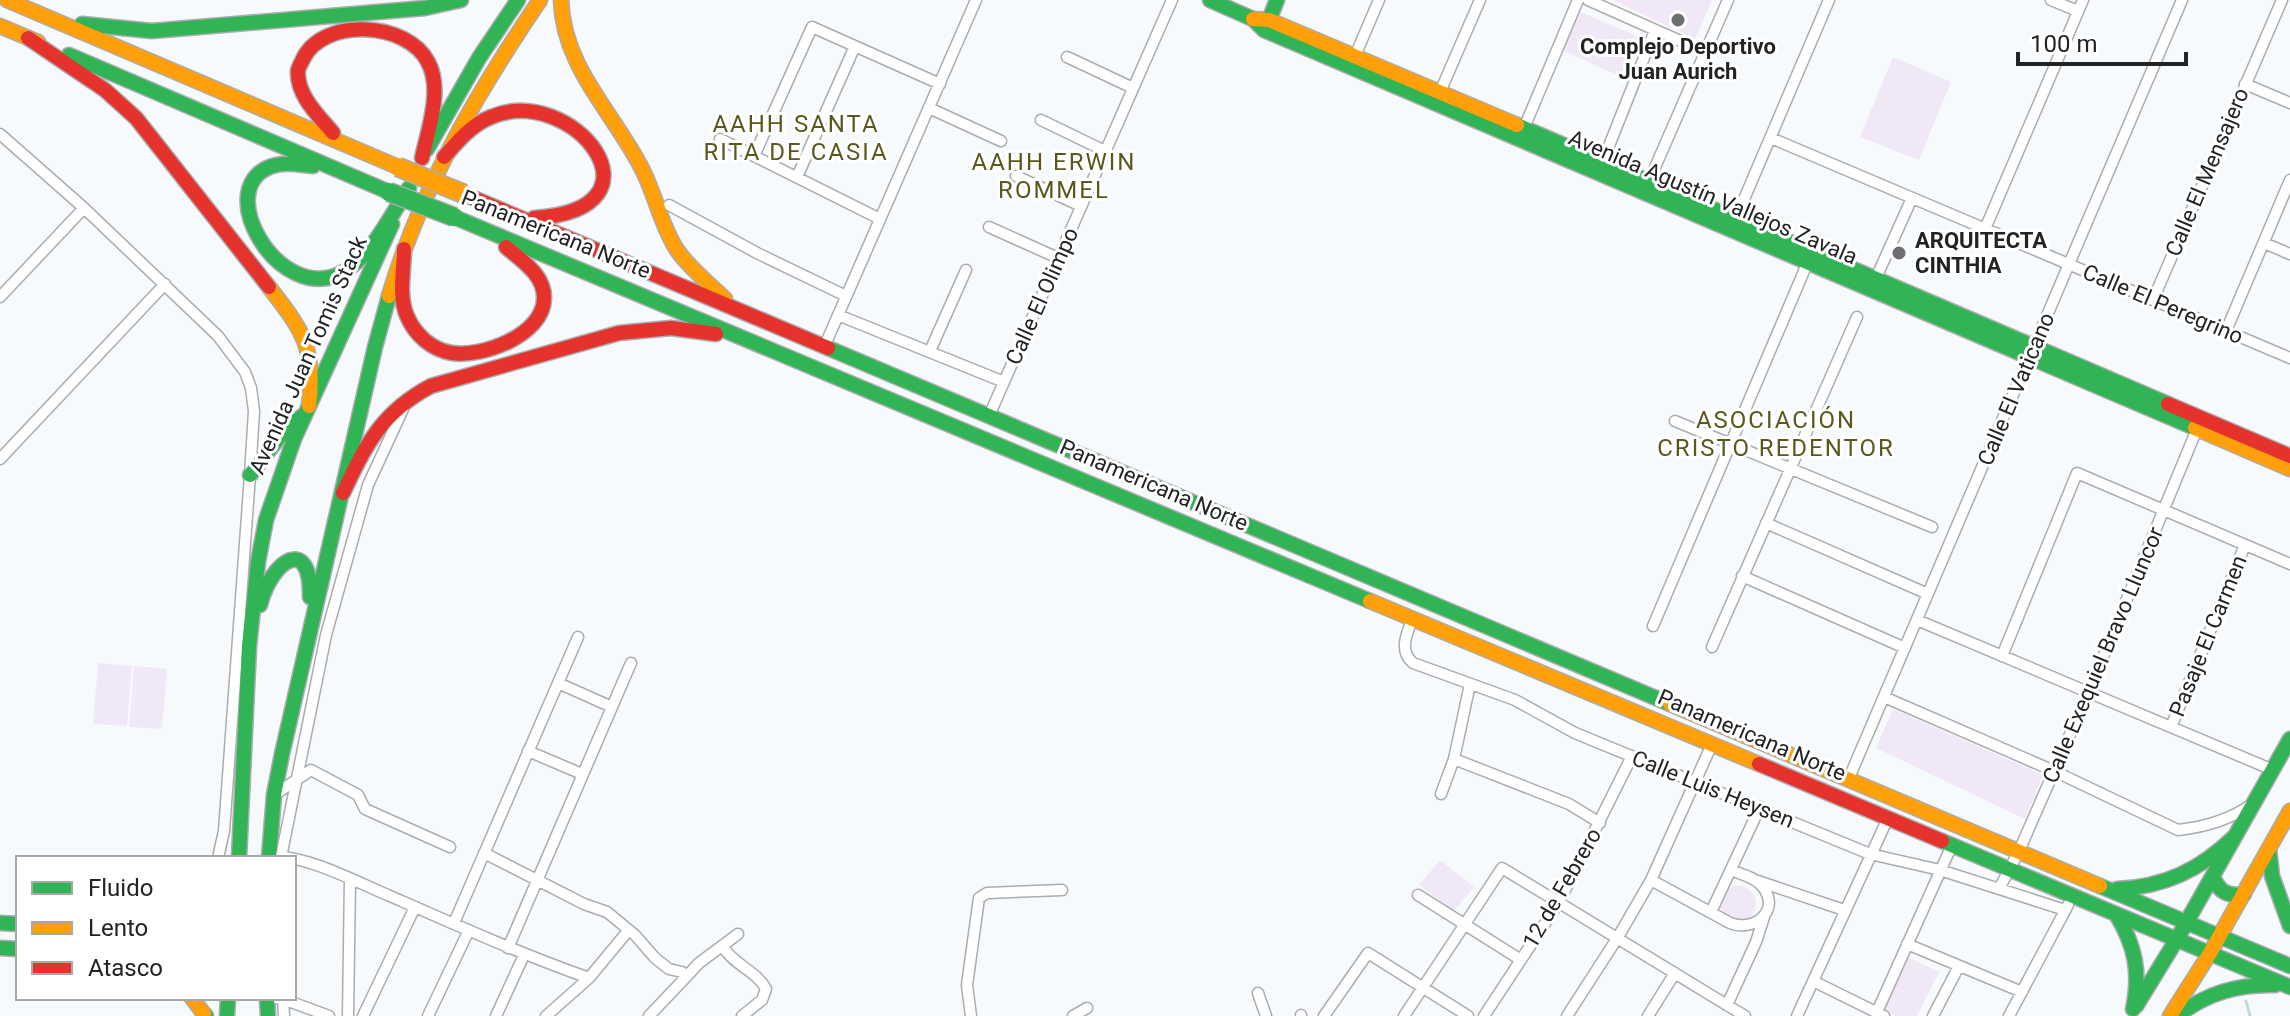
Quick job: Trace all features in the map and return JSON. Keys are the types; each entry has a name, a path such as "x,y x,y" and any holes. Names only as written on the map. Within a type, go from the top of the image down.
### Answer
{"main road":[{"name":"Panamericana Norte","path":"7,0 2290,966"},
{"path":"47,17 94,26 152,31 425,8 461,0"},
{"name":"Avenida Juan Tomis Stack","path":"239,856 249,649 256,576 267,518 281,470 422,158 479,58 518,0"},
{"name":"Avenida Juan Tomis Stack","path":"269,856 274,795 306,639 375,347 404,249 444,157 488,80 540,0"},
{"path":"561,0 562,30 568,46 640,165 677,249 733,306"},
{"name":"Avenida Agustín Vallejos Zavala","path":"1210,0 1646,187 1807,264 2032,352 2199,424 2290,469"},
{"path":"1262,23 1277,0"},
{"name":"Avenida Agustín Vallejos Zavala","path":"1262,23 1355,56 1437,98 1524,128 1603,161 1646,187 1736,218 1876,278 2032,352"},
{"name":"Panamericana Norte","path":"0,26 329,167 2009,869 2069,903 2116,914 2290,987"},
{"path":"341,141 304,101 296,73 299,60 305,49 328,34 346,30 385,29 412,39 428,61 432,92 422,158"},
{"path":"28,38 105,90 136,118 301,331 312,357 313,373 307,410 287,427 250,475"},
{"path":"444,157 469,129 504,111 541,114 573,126 586,135 597,147 603,162 599,193 587,206 569,215 553,219 521,217"},
{"path":"329,167 282,163 268,167 251,184 246,196 249,220 265,247 289,270 315,280 329,279 355,263 409,188"},
{"path":"404,249 403,300 407,317 423,341 434,349 454,354 498,347 518,338 534,325 543,312 546,298 539,276 530,264 481,228"},
{"path":"341,499 365,446 380,422 408,397 431,386 619,333 671,328 745,339"},
{"name":"Avenida Agustín Vallejos Zavala","path":"2199,424 2290,456"},
{"path":"249,649 263,593 270,578 277,568 292,561 300,563 310,575 306,639"},
{"path":"2131,1013 2187,922 2290,739"},
{"path":"2170,1016 2220,936 2290,811"},
{"path":"229,856 242,831"},
{"path":"2111,889 2146,887 2179,878 2209,860 2234,837"},
{"path":"2269,849 2272,876 2290,926"},
{"path":"2213,876 2221,891 2232,895 2244,894"},
{"path":"2116,914 2128,931 2139,972 2131,1013"},
{"path":"2177,1016 2206,996 2226,989 2258,984 2290,987"}],"street":[{"path":"825,345 976,0"},
{"name":"Calle El Olimpo","path":"989,416 1172,0"},
{"path":"1355,56 1379,0"},
{"path":"1437,98 1480,0"},
{"path":"1524,128 1578,0"},
{"path":"1588,0 1705,52"},
{"path":"1646,187 1728,0"},
{"path":"1736,218 1829,0"},
{"path":"2051,0 2078,11"},
{"path":"1985,229 2083,0"},
{"name":"Calle El Vaticano","path":"1849,778 2182,0"},
{"path":"2281,0 2290,4"},
{"name":"Calle El Mensajero","path":"2153,300 2281,0"},
{"path":"754,156 812,27 940,84"},
{"path":"1603,161 1655,30"},
{"path":"797,177 855,46"},
{"path":"1067,57 1133,88"},
{"path":"2245,84 2290,103"},
{"path":"929,108 1001,141"},
{"path":"1041,120 1105,151"},
{"name":"Avenida Juan Tomis Stack","path":"0,134 165,284 218,336 245,372 254,411 224,831 218,856"},
{"name":"Calle El Peregrino","path":"1771,138 2290,358"},
{"path":"720,139 880,219"},
{"path":"1016,176 1081,206"},
{"path":"2226,331 2290,180"},
{"path":"1876,278 1912,198"},
{"path":"669,205 757,253 846,296"},
{"path":"0,297 84,208"},
{"path":"989,227 1058,258"},
{"path":"2264,243 2290,254"},
{"path":"1653,626 1807,264"},
{"path":"930,351 966,270"},
{"path":"0,459 165,284"},
{"path":"838,315 1004,382"},
{"path":"1712,647 1857,317"},
{"path":"281,856 326,635 360,510 408,397"},
{"path":"1675,421 1932,527"},
{"name":"Calle Exequiel Bravo Lluncor","path":"1999,889 2019,851 2089,691 2199,424"},
{"path":"365,446 377,465"},
{"path":"2002,656 2077,473 2290,564"},
{"path":"341,499 360,510"},
{"path":"1766,523 1928,594"},
{"name":"Pasaje El Carmen","path":"2171,727 2245,545"},
{"path":"325,563 349,554"},
{"path":"1742,576 1905,648"},
{"name":"Calle Luis Heysen","path":"1412,620 1404,645 1408,659 1529,707 1575,733 1870,854 1940,870 1999,889 2069,903"},
{"path":"1917,620 2273,770"},
{"path":"454,923 578,637"},
{"path":"508,948 631,663"},
{"path":"558,683 612,707"},
{"path":"1441,794 1454,759 1470,684"},
{"path":"1884,697 2054,771 2178,830 2221,821 2254,803"},
{"path":"1567,1016 1651,880 1712,744"},
{"path":"528,751 582,774"},
{"name":"12 de Febrero","path":"1484,1016 1559,902 1632,756"},
{"path":"1454,759 1569,804 1600,823"},
{"path":"274,795 311,770 358,795 365,809 450,847"},
{"path":"1711,912 1760,807"},
{"path":"1797,1016 1888,818"},
{"path":"1813,981 1881,1014 1907,944 1952,845"},
{"path":"484,853 584,904 607,912 635,935 655,958 686,977"},
{"path":"296,858 524,955 589,978"},
{"path":"1404,1016 1502,868 1745,1016"},
{"path":"1731,870 1844,910"},
{"path":"348,1016 350,879"},
{"path":"1651,880 1739,927 1750,926 1764,915"},
{"path":"1727,1005 1756,942 1768,906 1767,894 1756,880"},
{"path":"971,1016 967,985 979,898 987,893 1062,890"},
{"path":"1418,895 1521,960"},
{"path":"2009,1016 2069,903"},
{"path":"363,1016 415,907"},
{"path":"428,1016 469,930"},
{"path":"546,1016 589,978 628,931"},
{"path":"649,1016 710,954 738,934"},
{"path":"1907,944 2022,992"},
{"path":"723,947 734,962 759,978 766,989 762,1000 742,1016"},
{"path":"1324,1016 1368,953 1468,1016"},
{"path":"496,1016 524,955"},
{"path":"1933,1016 1959,966"},
{"path":"1648,1016 1675,973"},
{"path":"1258,993 1266,1016"},
{"path":"286,1000 329,1016"},
{"path":"1073,1016 1087,1008"}],"shaded area":[{"name":"Complejo Deportivo Juan Aurich","path":"1613,0 1712,0 1695,39"},
{"path":"1578,11 1639,37 1621,77 1562,50"},
{"path":"1893,57 1951,82 1919,160 1860,137"},
{"path":"98,663 132,666 127,726 93,724"},
{"path":"134,666 167,669 162,729 129,727"},
{"path":"1893,709 2043,775 2025,819 1876,748"},
{"path":"1440,860 1474,887 1454,911 1419,885"},
{"path":"1738,886 1751,891 1756,904 1751,917 1738,922 1725,917 1720,904 1725,891"},
{"path":"1908,957 1939,972 1917,1016 1896,1016 1884,1011"}],"waterway":[{"path":"2246,1001 2250,1016"}],"traffic: fast":[{"path":"82,24 152,31 425,8 461,0"},
{"path":"427,149 479,58 518,0"},
{"path":"1210,0 1253,19 1264,30 2195,428"},
{"path":"1267,25 1277,0"},
{"path":"69,55 389,192"},
{"path":"1517,125 2168,404"},
{"path":"313,166 276,165 256,176 248,194 250,217 260,239 276,260 297,274 321,279 345,271 373,244 409,188"},
{"path":"389,192 454,217"},
{"path":"454,217 1370,601"},
{"path":"239,856 249,646 266,520 294,439 392,224"},
{"path":"269,856 274,795 282,754 389,296"},
{"path":"828,348 1670,704"},
{"path":"250,475 287,427 304,415"},
{"path":"260,605 273,576 290,560 298,560 304,565 309,577 310,597"},
{"path":"2136,1006 2290,739"},
{"path":"2117,889 2150,885 2180,875 2208,859 2234,837"},
{"path":"1942,841 2290,987"},
{"path":"2269,849 2272,876 2290,926"},
{"path":"2213,876 2224,892 2244,894"},
{"path":"2100,886 2290,966"},
{"path":"2116,914 2135,960 2133,1009"},
{"path":"0,923 16,924"},
{"path":"0,948 16,949"},
{"path":"2177,1016 2200,1001 2223,992 2248,986 2275,985"},
{"path":"227,1016 228,1000"},
{"path":"267,1000 268,1016"}],"traffic: slow":[{"path":"7,0 398,167"},
{"path":"389,296 434,179 494,70 540,0"},
{"path":"561,0 564,24 579,67 640,165 671,240 688,263 725,299"},
{"path":"1253,19 1269,20 1517,125"},
{"path":"0,26 38,42"},
{"path":"398,167 464,194"},
{"path":"269,287 291,316 304,341 310,369 309,406"},
{"path":"2195,428 2290,469"},
{"path":"1370,601 1759,764"},
{"path":"1670,704 2100,886"},
{"path":"2170,1016 2210,953 2290,811"},
{"path":"194,1000 204,1014"}],"traffic: jam":[{"path":"333,133 301,88 298,70 303,59 313,45 328,36 365,29 384,32 402,38 417,48 432,73 433,110 422,158"},
{"path":"28,38 105,90 136,118 269,287"},
{"path":"444,157 465,134 491,117 522,111 552,117 577,131 595,151 603,173 598,194 576,210 534,218"},
{"path":"464,194 828,348"},
{"path":"404,249 403,300 410,323 431,345 465,354 494,348 509,341 522,333 541,312 544,299 541,283 531,269 506,247"},
{"path":"343,493 377,431 400,407 431,386 619,333 671,328 716,334"},
{"path":"2168,404 2290,456"},
{"path":"1759,764 1942,841"}],"place":[{"name":"Complejo Deportivo Juan Aurich","path":"1678,20"},
{"name":"ARQUITECTA CINTHIA","path":"1899,253"}],"district":[{"name":"AAHH SANTA RITA DE CASIA","path":"796,138"},
{"name":"AAHH ERWIN ROMMEL","path":"1054,176"},
{"name":"ASOCIACIÓN CRISTO REDENTOR","path":"1776,434"}]}
